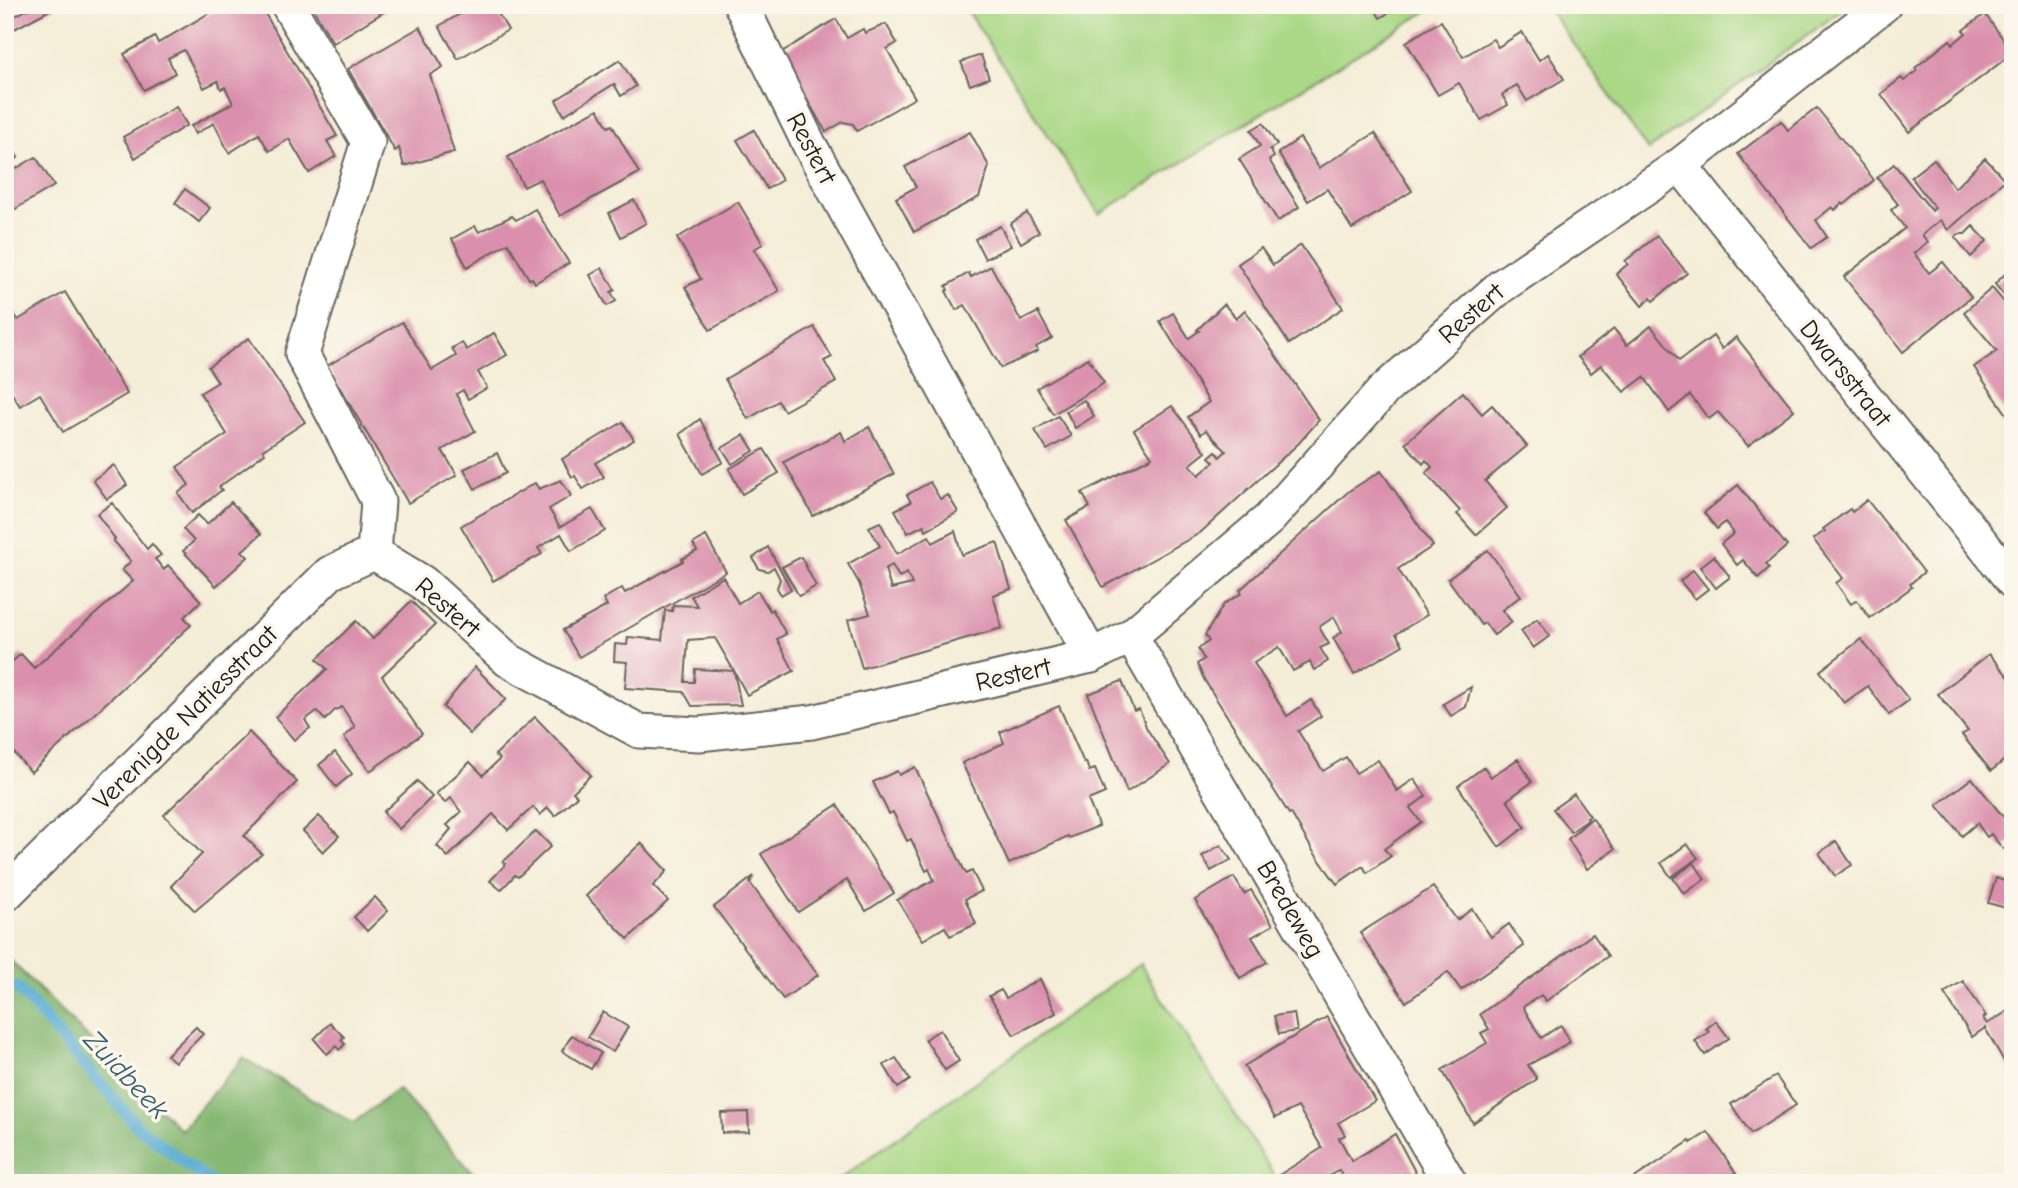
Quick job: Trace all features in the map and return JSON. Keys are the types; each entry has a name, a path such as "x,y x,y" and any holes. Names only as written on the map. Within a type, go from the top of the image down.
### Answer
{"street":[{"path":"288,5 368,142 302,354 378,501 374,552"},
{"name":"Restert","path":"741,5 809,144 1091,656"},
{"name":"Restert","path":"374,552 422,582 508,660 639,731 699,734 812,722 1091,656 1131,636 1269,519 1384,390 1500,286 1680,164 1884,5"},
{"name":"Dwarsstraat","path":"1680,164 2013,582"},
{"name":"Verenigde Natiesstraat","path":"5,895 330,573 374,552"},
{"name":"Bredeweg","path":"1131,636 1450,1183"}],"green space":[{"path":"964,5 1437,5 1099,214"},
{"path":"1546,5 1849,5 1648,150"},
{"path":"5,955 181,1130 243,1058 353,1123 398,1089 482,1183 5,1183"},
{"path":"1140,964 1279,1183 834,1183"}],"building":[{"path":"36,5 59,5 5,34 5,21"},
{"path":"223,5 260,5 337,136 327,141 336,156 309,173 289,139 269,151 259,134 229,153 214,123 195,134 191,126 233,103 225,87 221,89 218,81 204,88 184,50 168,58 175,73 144,90 124,54 155,37 158,43"},
{"path":"311,5 395,5 333,43"},
{"path":"476,5 493,5 508,30 458,59 439,26"},
{"path":"1372,5 1402,5 1380,18"},
{"path":"1985,14 2013,53 1909,132 1881,94 1901,78 1904,81 1917,71 1915,68 1950,40 1953,44 1966,33 1963,30"},
{"path":"836,19 847,38 863,29 865,33 886,24 897,43 887,49 915,98 857,131 853,124 843,122 826,132 780,53"},
{"path":"1441,21 1463,57 1493,39 1498,47 1522,32 1539,60 1548,54 1564,79 1527,101 1517,85 1502,95 1508,105 1481,120 1459,83 1438,95 1406,42"},
{"path":"420,27 443,67 430,75 454,152 404,166 399,148 395,151 348,69"},
{"path":"981,55 989,78 970,85 961,62"},
{"path":"620,60 636,86 621,96 614,84 564,115 556,100"},
{"path":"176,107 187,125 135,158 123,137"},
{"path":"1817,108 1874,180 1844,205 1842,203 1835,210 1832,207 1816,220 1827,237 1811,248 1738,154 1781,121 1788,130"},
{"path":"598,109 608,127 612,125 639,173 560,216 540,179 524,187 508,157"},
{"path":"1263,123 1277,145 1270,149 1274,157 1269,160 1299,207 1278,221 1239,159 1260,146 1251,130"},
{"path":"754,130 782,180 767,189 737,140"},
{"path":"970,132 989,166 979,197 914,232 896,198 916,187 905,167"},
{"path":"1375,133 1412,191 1352,229 1327,189 1308,201 1278,153 1300,138 1319,168"},
{"path":"5,136 18,158 5,166"},
{"path":"36,157 54,186 5,215 5,175"},
{"path":"1985,158 2005,180 1948,230 1940,220 1922,235 1928,242 1914,253 1929,273 1943,262 1971,297 1903,352 1844,277 1905,228 1891,210 1898,204 1877,178 1894,164 1932,211 1935,208 1911,177 1934,159 1955,188"},
{"path":"185,189 210,208 199,222 175,203"},
{"path":"634,200 646,223 621,237 609,213"},
{"path":"738,202 763,244 754,249 779,291 710,330 685,287 701,279 677,238"},
{"path":"535,209 569,263 535,283 532,278 529,279 508,243 467,267 452,239 475,226 479,232 512,216 516,220"},
{"path":"1027,213 1039,232 1021,243 1010,224"},
{"path":"1000,226 1011,246 985,259 975,239"},
{"path":"1973,226 1987,241 1971,257 1955,237 1965,234"},
{"path":"1657,236 1687,273 1653,301 1651,298 1642,306 1616,274 1628,264 1625,261"},
{"path":"1301,245 1343,308 1289,344 1238,264 1261,248 1273,265"},
{"path":"991,266 1021,321 1038,312 1052,338 1036,347 1038,351 1001,368 965,305 956,310 946,291 946,286 969,273 971,277"},
{"path":"602,268 615,290 611,292 616,301 607,306 590,275"},
{"path":"2013,271 2013,423 1974,367 1997,351 1964,312 1992,288 2004,302 2007,299 1995,284 2005,274 2007,277"},
{"path":"65,292 127,394 63,432 40,394 20,406 5,383 5,298 18,320"},
{"path":"1224,304 1236,318 1245,310 1319,420 1299,443 1200,533 1103,587 1066,520 1090,507 1082,493 1152,457 1134,430 1172,406 1206,452 1190,465 1199,475 1214,462 1209,457 1216,451 1220,457 1226,451 1206,430 1201,434 1188,417 1209,402 1160,321 1173,313 1189,338"},
{"path":"402,322 432,370 456,356 452,348 462,343 467,350 494,333 507,355 478,372 487,388 468,399 463,390 456,394 475,431 442,450 457,475 408,503 327,366"},
{"path":"1651,326 1679,361 1713,336 1722,349 1736,337 1794,410 1748,446 1718,412 1709,419 1690,395 1669,412 1644,377 1624,392 1601,365 1591,373 1578,357 1614,329 1627,345"},
{"path":"814,327 832,357 824,361 836,382 784,411 778,401 748,419 725,379"},
{"path":"249,338 305,422 263,450 265,453 219,487 222,490 192,513 178,493 189,485 177,467 227,434 200,393 218,382 208,367"},
{"path":"1088,358 1104,383 1053,414 1037,388"},
{"path":"1463,392 1482,414 1492,405 1527,446 1485,481 1507,508 1476,535 1457,514 1460,511 1426,473 1432,467 1426,460 1423,464 1405,443"},
{"path":"1084,400 1094,416 1075,428 1066,411"},
{"path":"1058,416 1071,436 1047,450 1035,430"},
{"path":"700,419 723,462 702,474 680,434"},
{"path":"623,422 634,440 595,463 604,477 583,489 575,476 572,477 562,459"},
{"path":"869,427 894,474 813,516 784,462 841,432 845,441"},
{"path":"744,435 754,451 732,464 722,448"},
{"path":"764,449 779,473 742,494 729,469"},
{"path":"497,453 506,473 475,489 464,469"},
{"path":"114,465 127,485 107,499 93,480"},
{"path":"1381,471 1433,546 1398,569 1427,615 1396,634 1403,645 1354,674 1333,638 1342,632 1334,617 1319,627 1329,644 1320,648 1328,661 1314,670 1310,662 1293,671 1279,647 1254,663 1287,716 1311,700 1321,716 1298,731 1323,771 1346,757 1356,773 1378,760 1397,791 1414,779 1426,796 1410,808 1421,822 1384,849 1391,856 1367,873 1363,866 1337,884 1313,851 1205,681 1197,664 1204,659 1198,649 1209,641 1205,635 1224,604 1242,593 1240,590 1349,491"},
{"path":"561,480 571,496 549,509 560,527 592,509 605,531 571,551 561,534 538,548 542,554 493,581 461,526 535,483 539,489"},
{"path":"930,482 940,499 948,495 958,512 926,530 924,525 908,533 895,510 911,502 907,495"},
{"path":"1738,485 1787,546 1766,564 1769,568 1758,578 1743,560 1737,565 1721,544 1734,533 1725,522 1717,529 1704,513"},
{"path":"1867,500 1924,572 1910,584 1912,587 1870,618 1857,600 1851,604 1836,583 1843,578 1813,539 1850,509 1852,512"},
{"path":"231,502 261,534 242,551 248,557 216,586 183,551 194,541 183,529 198,515 207,524"},
{"path":"112,503 147,549 152,544 161,555 155,559 164,570 168,565 201,601 184,617 191,625 31,772 5,743 5,695 10,690 5,685 5,663 9,659 12,662 21,654 34,668 133,581 122,570 131,561 113,540 115,539 97,514"},
{"path":"880,522 897,554 929,536 933,543 955,531 962,555 997,542 1011,589 993,595 1002,628 862,668 848,620 870,614 859,583 848,564 880,546 869,527","holes":["892,565 899,577 907,573 912,584 891,589 885,569"]},
{"path":"706,536 726,572 579,657 563,630 607,606 603,599 622,588 625,593 683,561 682,559 697,551 693,544"},
{"path":"768,547 791,589 781,595 777,588 780,579 774,567 768,571 759,569 753,558"},
{"path":"1488,550 1521,596 1502,610 1512,622 1494,635 1485,623 1481,625 1448,579"},
{"path":"1714,556 1730,577 1716,588 1700,567"},
{"path":"801,557 816,586 799,596 782,567"},
{"path":"1693,570 1708,589 1695,599 1680,581"},
{"path":"723,577 738,603 758,591 786,634 777,639 794,671 747,695 734,671 741,705 692,706 684,692 625,688 627,662 614,661 615,644 627,645 628,637 662,640 665,610 672,611 673,605 697,606 691,596","holes":["715,638 734,671 695,669 694,682 685,682 688,640"]},
{"path":"411,601 435,625 382,676 422,734 370,771 344,737 355,727 342,707 325,720 317,711 305,720 310,728 294,740 275,717 327,669 317,659 356,621 373,639"},
{"path":"1537,619 1550,636 1533,648 1521,631"},
{"path":"1861,639 1909,700 1889,715 1868,686 1844,703 1820,671"},
{"path":"1989,654 2013,682 2013,753 1991,771 1962,735 1968,731 1938,694"},
{"path":"475,667 506,699 470,734 443,707"},
{"path":"1122,681 1134,711 1139,709 1147,729 1170,764 1127,792 1088,694"},
{"path":"1471,687 1466,707 1451,716 1443,704"},
{"path":"1059,706 1084,763 1086,762 1089,771 1095,769 1105,793 1088,800 1099,826 1069,838 1068,836 1009,864 962,763 1004,743 1000,732"},
{"path":"535,717 591,775 573,792 577,796 555,816 548,808 540,815 533,807 508,830 493,814 448,857 437,846 451,829 447,825 461,812 451,798 445,803 436,794 470,762 483,775 500,759 495,755"},
{"path":"249,732 297,782 244,836 262,854 195,911 171,886 202,854 164,815"},
{"path":"335,752 352,774 336,787 319,765"},
{"path":"1518,759 1532,782 1507,800 1525,827 1499,847 1458,786 1484,767 1491,777"},
{"path":"915,767 966,874 972,871 982,891 965,899 976,924 950,936 945,927 923,940 897,900 934,880 929,869 926,871 911,839 907,841 893,812 889,814 873,782 897,771 899,775"},
{"path":"1972,778 2013,829 2013,841 2003,849 1991,834 1987,837 1977,823 1962,836 1937,805"},
{"path":"417,781 432,797 399,829 383,812"},
{"path":"1574,794 1590,816 1571,832 1553,809"},
{"path":"837,805 894,893 866,911 847,880 798,912 761,854"},
{"path":"319,816 339,836 323,852 303,831"},
{"path":"1592,818 1615,849 1587,869 1568,839"},
{"path":"536,831 551,846 501,890 490,881 506,864 503,862"},
{"path":"1836,841 1852,865 1835,876 1819,853"},
{"path":"641,843 667,871 653,886 668,901 628,939 586,896"},
{"path":"1687,844 1698,858 1671,877 1661,863"},
{"path":"1221,845 1231,860 1211,871 1202,856"},
{"path":"1694,863 1705,879 1684,894 1673,878"},
{"path":"754,876 750,883 818,975 783,999 714,907"},
{"path":"1234,877 1244,894 1251,890 1273,925 1252,937 1267,962 1240,978 1195,900"},
{"path":"1996,878 2013,884 2013,910 1988,903"},
{"path":"1433,887 1457,920 1472,909 1491,937 1509,924 1524,946 1461,990 1448,972 1406,1002 1360,933"},
{"path":"375,897 388,911 367,931 354,917"},
{"path":"1593,934 1608,956 1546,1001 1541,995 1523,1007 1541,1038 1561,1025 1570,1042 1528,1065 1537,1079 1473,1123 1442,1070 1487,1043 1481,1033 1489,1029 1480,1014"},
{"path":"1040,979 1056,1013 1014,1035 989,996 1001,990 1006,998"},
{"path":"1963,981 1986,1016 1983,1018 1987,1024 2013,1008 2013,1077 1985,1028 1972,1037 1944,993"},
{"path":"603,1012 628,1027 613,1052 588,1037"},
{"path":"1294,1013 1297,1031 1279,1034 1274,1016"},
{"path":"1327,1017 1375,1101 1338,1123 1345,1135 1339,1138 1352,1161 1395,1134 1421,1183 1346,1183 1339,1170 1318,1183 1283,1183 1279,1175 1322,1148 1298,1107 1275,1118 1244,1066"},
{"path":"1716,1021 1729,1038 1705,1055 1695,1041 1709,1032 1706,1029"},
{"path":"330,1023 344,1037 341,1040 345,1044 339,1050 336,1046 327,1054 314,1039"},
{"path":"196,1027 203,1034 175,1062 167,1055"},
{"path":"940,1030 959,1061 945,1070 925,1039"},
{"path":"572,1035 601,1053 591,1069 562,1051"},
{"path":"896,1058 910,1080 898,1088 884,1065"},
{"path":"1776,1076 1796,1105 1751,1134 1731,1104"},
{"path":"748,1112 749,1132 722,1133 721,1113"},
{"path":"1708,1132 1742,1182 1627,1183 1690,1141 1691,1143"}],"waterway":[{"name":"Zuidbeek","path":"17,987 137,1126 211,1183"}]}
